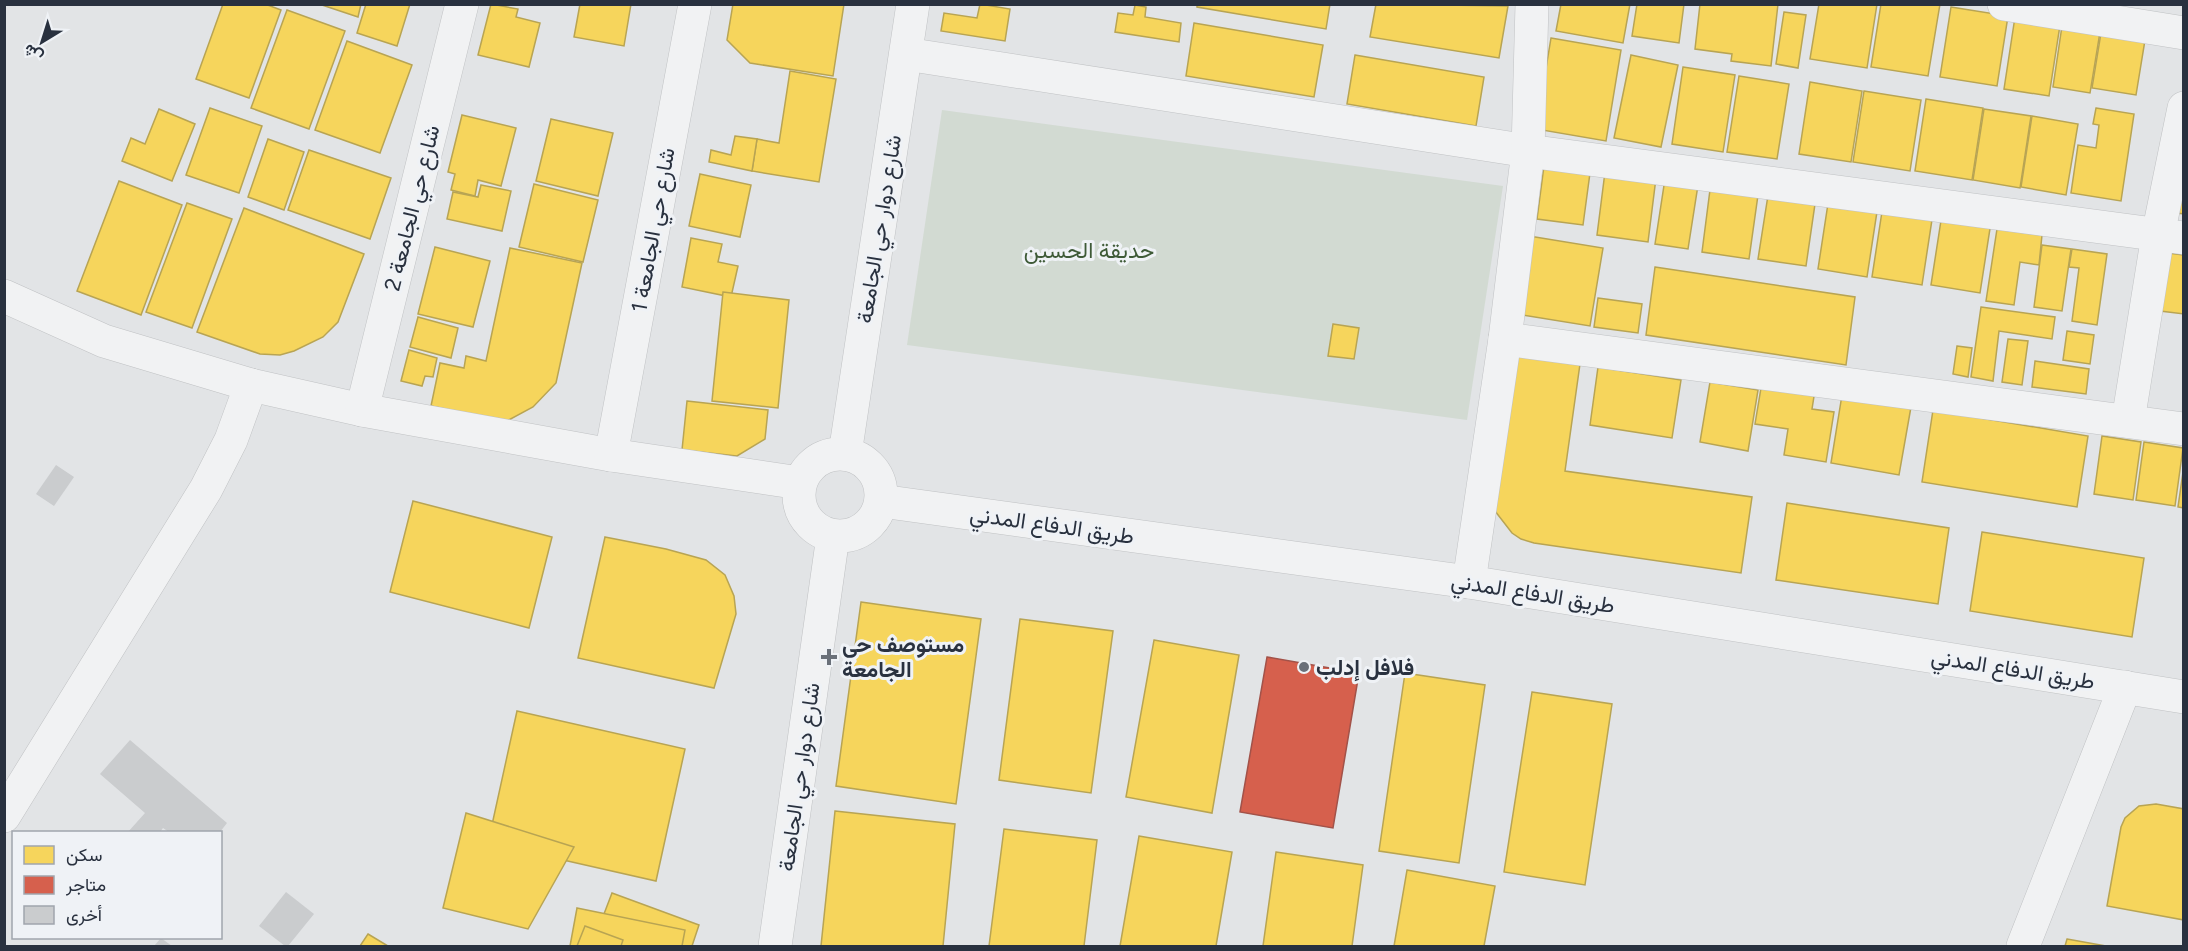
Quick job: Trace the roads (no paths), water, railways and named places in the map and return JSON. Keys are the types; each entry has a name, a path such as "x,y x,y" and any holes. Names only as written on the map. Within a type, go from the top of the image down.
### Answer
{"street":[{"name":"شارع حي الجامعة 2","path":"362,411 462,4"},
{"name":"شارع حي الجامعة 1","path":"612,455 695,4"},
{"name":"شارع دوار حي الجامعة","path":"845,454 913,4"},
{"path":"1469,582 1505,339 1528,151 1532,4"},
{"path":"2004,4 2184,33"},
{"path":"906,54 1528,151 2171,236"},
{"path":"2128,421 2171,236 2184,108"},
{"path":"4,296 104,341 251,385 362,411 612,455 800,483"},
{"path":"1505,339 2184,429"},
{"path":"4,816 211,481 231,440 251,385"},
{"path":"845,454 861,459 874,471 881,487 881,501 876,517 865,529 850,535 833,536 817,530 805,517 799,501 800,483 809,466 826,456 845,454"},
{"name":"طريق الدفاع المدني","path":"881,501 1469,582 2184,697"},
{"name":"شارع دوار حي الجامعة","path":"775,946 833,536"},
{"path":"2023,946 2125,687"}],"place":[{"name":"مستوصف حي الجامعة","path":"829,657"},
{"name":"فلافل إدلب","path":"1304,667"}],"park label":[{"name":"حديقة الحسين","path":"1089,250"}]}
